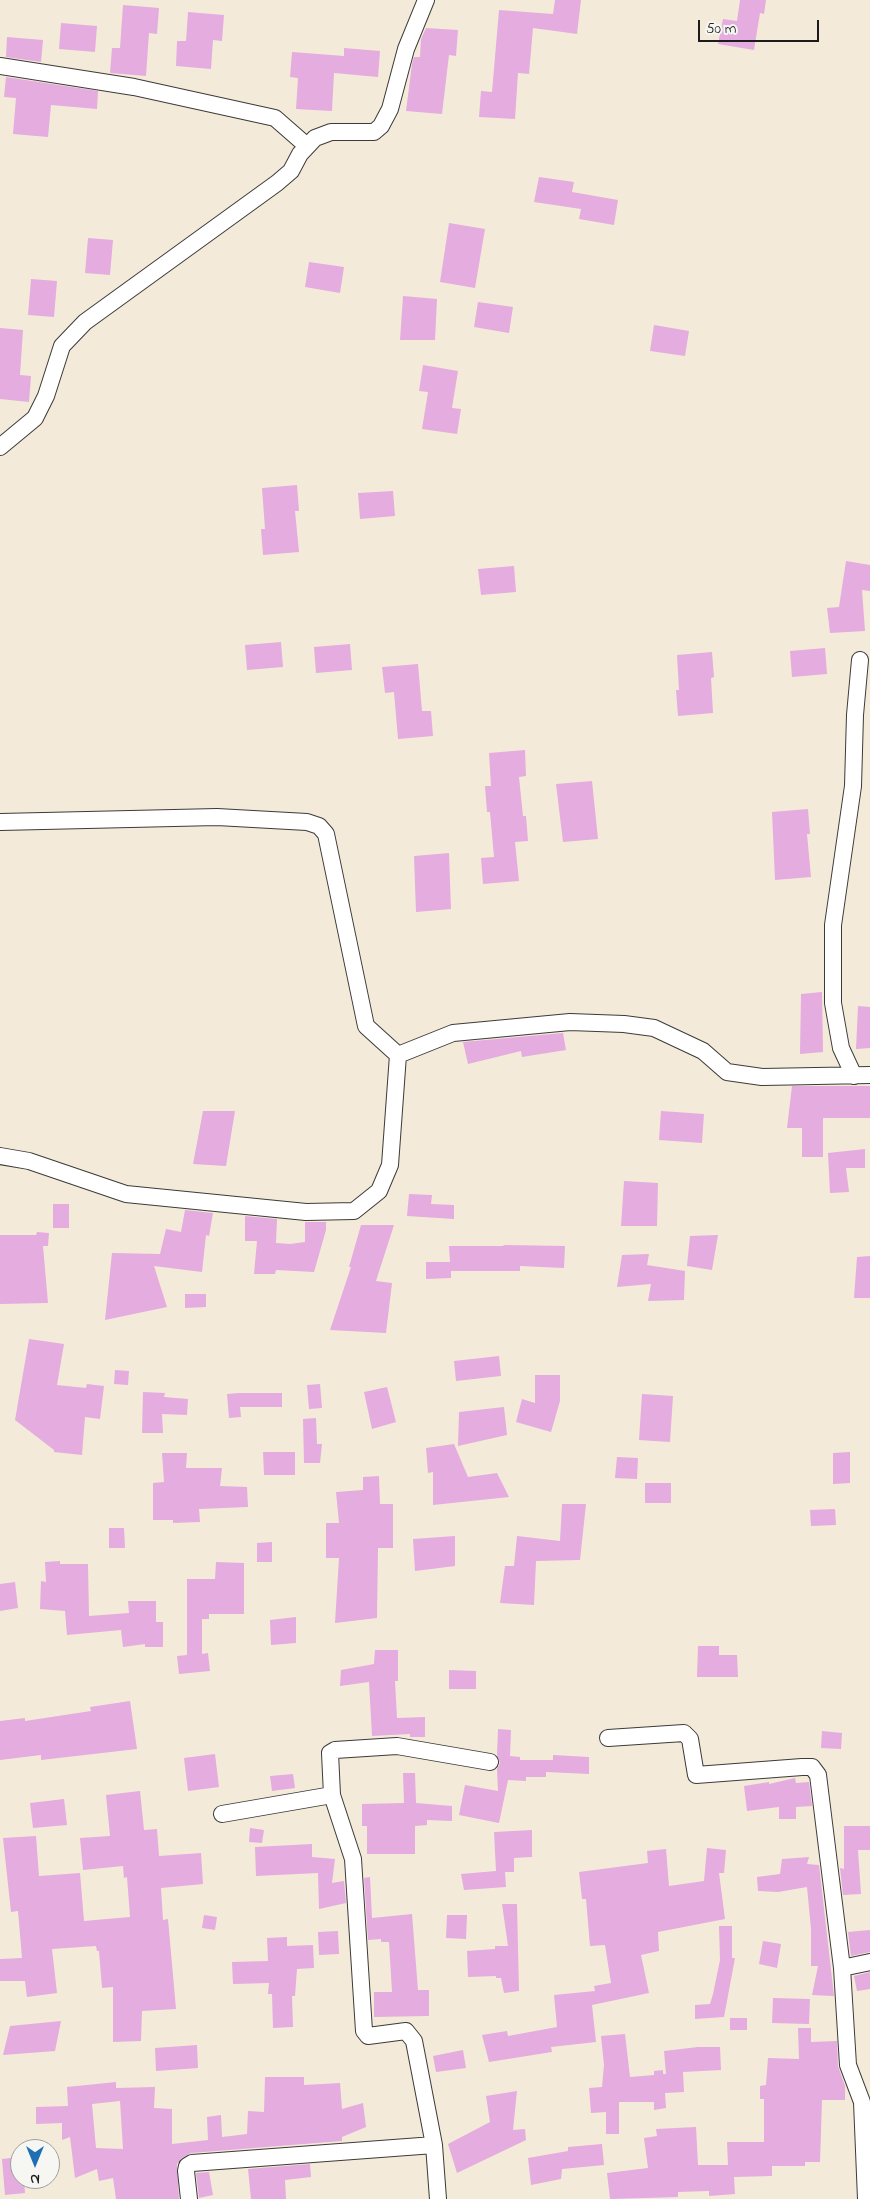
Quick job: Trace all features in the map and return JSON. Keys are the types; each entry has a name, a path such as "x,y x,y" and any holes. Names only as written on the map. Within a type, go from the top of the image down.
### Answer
{"street":[{"path":"0,447 35,418 46,396 62,346 85,322 277,184 291,171 307,146 315,138 331,132 374,132 381,126 390,108 406,49 426,0"},
{"path":"0,66 134,87 275,118 307,146"},
{"path":"860,660 855,715 853,786 833,924 833,1003 841,1048 862,1076"},
{"path":"0,822 217,817 307,822 319,826 326,834 366,1026 398,1055"},
{"path":"398,1055 453,1033 570,1022 624,1024 654,1028 702,1051 728,1072 762,1077 862,1076"},
{"path":"0,1156 29,1161 126,1194 306,1212 354,1211 379,1191 390,1165 398,1055"},
{"path":"608,1738 684,1733 690,1740 696,1775 812,1767 818,1775 842,1968 848,2065 862,2102 866,2199"},
{"path":"438,2199 434,2145 411,2035 406,2031 368,2036 364,2031 353,1859 332,1795 330,1753 335,1750 397,1746 490,1762"},
{"path":"222,1814 332,1795"},
{"path":"842,1968 870,1962"},
{"path":"189,2199 186,2171 187,2166 192,2163 434,2145"}],"building":[{"path":"555,0 581,0 577,34 533,28 529,74 518,73 515,119 479,117 481,91 492,92 499,10 553,14"},
{"path":"740,0 766,0 764,14 760,13 754,50 718,44 723,19 737,21"},
{"path":"123,5 159,8 157,34 149,33 146,76 110,73 112,48 120,48"},
{"path":"188,12 224,15 222,41 213,40 211,69 176,66 177,41 186,41"},
{"path":"61,23 97,26 95,52 59,49"},
{"path":"426,28 458,30 456,56 449,55 442,114 406,111 412,64 414,57 420,57 421,39"},
{"path":"7,37 43,40 41,62 6,57"},
{"path":"344,48 380,51 378,77 334,73 332,111 296,109 298,78 290,77 292,52 344,56"},
{"path":"6,77 98,91 97,109 51,105 48,137 13,134 16,98 4,97"},
{"path":"539,177 574,182 572,192 618,200 614,225 579,219 581,209 534,202"},
{"path":"449,223 485,229 475,288 440,282"},
{"path":"88,238 113,240 110,275 85,273"},
{"path":"309,262 344,267 340,293 305,287"},
{"path":"31,279 57,281 54,317 28,315"},
{"path":"403,296 437,299 435,340 400,340"},
{"path":"478,302 513,307 509,333 474,327"},
{"path":"654,325 689,331 685,356 650,351"},
{"path":"0,328 23,330 20,375 31,376 29,402 0,399"},
{"path":"423,365 458,371 452,408 461,409 457,434 422,429 428,392 419,391"},
{"path":"297,485 299,511 295,511 299,552 263,555 261,529 265,529 262,488"},
{"path":"393,491 395,516 360,519 358,493"},
{"path":"846,561 870,565 870,591 862,590 865,631 830,633 827,608 839,607"},
{"path":"514,566 516,592 481,595 478,569"},
{"path":"281,642 283,667 247,670 245,645"},
{"path":"350,644 352,670 316,673 314,647"},
{"path":"825,648 827,674 792,677 790,651"},
{"path":"712,652 714,677 711,678 713,713 678,716 676,690 679,690 677,655"},
{"path":"418,664 422,711 431,711 433,736 398,739 394,692 385,693 382,667"},
{"path":"525,750 526,776 519,777 523,816 526,816 528,841 515,842 519,881 483,884 481,858 494,857 490,812 487,812 485,786 491,786 489,753"},
{"path":"592,781 598,839 563,842 556,784"},
{"path":"808,809 810,834 807,834 811,877 775,880 772,812"},
{"path":"449,853 451,909 416,912 414,856"},
{"path":"822,992 823,1052 800,1054 801,994"},
{"path":"858,1006 870,1007 870,1048 856,1049"},
{"path":"563,1033 566,1050 522,1057 521,1051 468,1064 463,1042"},
{"path":"792,1086 870,1086 870,1118 823,1118 823,1157 802,1157 802,1128 787,1128"},
{"path":"203,1111 235,1111 226,1166 193,1164"},
{"path":"661,1111 704,1114 702,1143 659,1140"},
{"path":"865,1149 865,1168 846,1168 849,1192 830,1193 828,1153"},
{"path":"624,1181 658,1183 657,1226 621,1226"},
{"path":"409,1194 432,1195 431,1204 454,1205 454,1219 407,1216"},
{"path":"53,1204 69,1204 69,1228 53,1228"},
{"path":"185,1210 213,1213 209,1236 206,1235 202,1272 154,1266 167,1307 105,1320 112,1253 160,1254 166,1229 181,1232"},
{"path":"245,1216 277,1219 276,1243 305,1242 305,1222 326,1222 326,1230 314,1272 276,1270 275,1274 254,1274 257,1241 245,1241"},
{"path":"361,1225 394,1225 376,1281 392,1283 386,1333 330,1330 351,1267 349,1267"},
{"path":"37,1232 49,1233 48,1246 43,1246 48,1303 0,1304 0,1235 36,1235"},
{"path":"718,1235 712,1270 687,1266 690,1236"},
{"path":"449,1246 565,1246 564,1268 520,1266 520,1271 451,1271 451,1278 426,1279 426,1262 450,1262"},
{"path":"649,1254 647,1265 685,1271 684,1300 648,1301 651,1284 617,1287 622,1255"},
{"path":"870,1256 870,1298 854,1298 857,1257"},
{"path":"185,1294 206,1294 206,1307 185,1308"},
{"path":"29,1339 64,1344 57,1385 86,1388 87,1384 104,1386 100,1419 85,1417 82,1455 54,1452 54,1450 15,1420"},
{"path":"499,1356 501,1376 456,1381 454,1361"},
{"path":"115,1370 129,1371 128,1385 114,1384"},
{"path":"535,1375 560,1375 560,1401 551,1432 516,1422 522,1399 535,1403"},
{"path":"320,1384 322,1408 309,1409 307,1385"},
{"path":"387,1387 396,1422 372,1429 364,1392"},
{"path":"143,1392 165,1393 164,1397 188,1399 187,1415 162,1414 163,1433 142,1433"},
{"path":"282,1393 282,1407 240,1407 241,1417 229,1418 227,1394"},
{"path":"642,1394 673,1396 670,1442 639,1440"},
{"path":"504,1407 507,1435 458,1446 459,1412"},
{"path":"316,1418 317,1444 322,1444 320,1463 304,1463 303,1419"},
{"path":"454,1444 468,1477 497,1473 509,1497 433,1505 433,1472 428,1473 426,1448"},
{"path":"263,1452 295,1452 295,1475 264,1475"},
{"path":"850,1452 850,1483 833,1484 833,1453"},
{"path":"162,1453 187,1453 186,1468 222,1468 220,1486 247,1487 248,1507 199,1509 200,1522 173,1523 173,1520 153,1520 153,1483 164,1482"},
{"path":"617,1457 638,1458 637,1479 615,1478"},
{"path":"379,1476 380,1504 393,1504 393,1548 378,1548 377,1618 335,1623 339,1558 326,1558 326,1523 339,1523 336,1492 363,1490 363,1477"},
{"path":"645,1483 671,1483 671,1503 645,1503"},
{"path":"562,1504 586,1504 580,1560 536,1561 534,1605 500,1603 505,1566 514,1566 517,1536 560,1541"},
{"path":"835,1509 836,1525 811,1526 810,1510"},
{"path":"109,1528 124,1528 125,1548 109,1548"},
{"path":"455,1536 455,1566 415,1571 413,1539"},
{"path":"272,1542 272,1562 257,1562 257,1543"},
{"path":"60,1561 60,1564 88,1564 89,1616 129,1613 128,1601 156,1601 156,1622 163,1622 163,1647 145,1647 145,1644 123,1647 121,1630 67,1635 65,1611 40,1609 41,1581 46,1582 45,1562"},
{"path":"216,1562 244,1563 244,1614 209,1614 209,1619 202,1619 202,1654 208,1653 210,1671 179,1674 177,1656 187,1655 187,1579 215,1579"},
{"path":"15,1582 18,1608 0,1611 0,1584"},
{"path":"296,1617 296,1643 271,1645 270,1620"},
{"path":"698,1646 719,1646 719,1655 737,1655 738,1677 697,1677"},
{"path":"375,1650 398,1650 398,1681 395,1681 397,1718 425,1717 425,1737 410,1737 410,1734 372,1736 369,1682 340,1686 341,1670 374,1664"},
{"path":"449,1670 476,1671 476,1689 449,1689"},
{"path":"130,1701 137,1749 41,1760 41,1755 0,1760 0,1721 25,1718 25,1721 91,1711 90,1707"},
{"path":"498,1729 511,1730 510,1756 520,1757 520,1760 553,1760 553,1755 589,1757 589,1774 546,1772 546,1777 526,1777 526,1781 508,1780 499,1823 459,1815 465,1785 498,1791 497,1769 500,1763 497,1755"},
{"path":"822,1731 842,1733 841,1749 821,1748"},
{"path":"215,1754 219,1787 188,1791 184,1758"},
{"path":"403,1773 415,1773 416,1803 452,1806 452,1821 427,1820 427,1825 415,1826 415,1854 367,1854 367,1826 362,1826 362,1804 404,1803"},
{"path":"293,1774 295,1788 272,1791 270,1776"},
{"path":"795,1778 796,1783 809,1782 812,1806 796,1807 796,1819 779,1819 779,1807 747,1811 744,1786 769,1782 769,1784"},
{"path":"140,1791 144,1830 157,1829 159,1856 201,1853 203,1884 161,1888 163,1920 168,1919 176,2009 142,2011 141,2041 113,2042 113,1987 102,1988 99,1951 97,1951 96,1946 52,1949 57,1993 27,1997 25,1981 0,1981 0,1959 22,1958 18,1911 11,1912 3,1838 36,1836 39,1876 80,1873 84,1921 130,1917 127,1877 124,1878 123,1866 83,1870 80,1838 110,1836 106,1795"},
{"path":"64,1799 67,1825 33,1828 30,1803"},
{"path":"844,1826 870,1826 870,1850 858,1850 861,1894 843,1895 840,1868 844,1869"},
{"path":"250,1828 264,1830 262,1843 249,1842"},
{"path":"532,1830 532,1857 514,1858 514,1872 505,1872 506,1887 464,1890 461,1874 496,1871 494,1832"},
{"path":"312,1844 312,1857 335,1859 332,1883 344,1881 346,1903 319,1909 318,1873 256,1876 255,1847"},
{"path":"707,1848 726,1850 724,1873 719,1873 725,1919 658,1932 659,1951 641,1955 649,1993 592,2005 596,2042 551,2047 552,2052 489,2062 482,2035 507,2031 508,2036 557,2027 554,1995 595,1991 594,1986 611,1983 605,1945 590,1946 586,1899 582,1899 579,1872 648,1863 647,1851 666,1849 669,1886 704,1881"},
{"path":"809,1857 807,1864 819,1865 834,1996 812,1995 818,1966 811,1966 811,1929 807,1887 778,1892 758,1891 757,1877 780,1874 782,1859"},
{"path":"370,1877 372,1918 412,1914 418,1990 429,1990 429,2016 374,2017 374,1992 392,1992 389,1942 381,1942 381,1939 368,1940 364,1878"},
{"path":"502,1904 517,1904 519,1991 504,1993 501,1978 496,1978 496,1976 468,1977 467,1951 495,1949 495,1946 508,1946"},
{"path":"204,1915 217,1917 215,1930 202,1928"},
{"path":"447,1915 467,1915 466,1939 446,1938"},
{"path":"719,1926 732,1926 732,1958 735,1958 724,2017 695,2019 695,2005 710,2004 713,1994 720,1960"},
{"path":"870,1930 870,1952 851,1956 848,1932"},
{"path":"338,1931 339,1954 319,1955 318,1932"},
{"path":"287,1937 287,1946 313,1945 314,1968 297,1969 295,1996 292,1996 293,2027 273,2028 272,1994 268,1994 269,1983 233,1984 232,1962 268,1961 267,1938"},
{"path":"763,1941 781,1944 777,1968 759,1964"},
{"path":"870,1972 870,1989 857,1991 854,1976"},
{"path":"773,1998 810,1999 809,2024 772,2023"},
{"path":"730,2018 747,2018 747,2030 730,2030"},
{"path":"61,2021 55,2051 3,2055 10,2026"},
{"path":"798,2028 811,2028 811,2042 837,2041 838,2066 845,2086 845,2100 822,2100 820,2162 805,2162 805,2166 772,2166 772,2176 734,2177 735,2194 709,2196 709,2191 678,2192 678,2197 610,2199 607,2173 648,2168 644,2138 657,2136 656,2129 696,2127 698,2165 728,2165 727,2142 764,2142 764,2099 760,2099 760,2086 766,2085 768,2058 799,2059"},
{"path":"625,2034 630,2077 654,2075 654,2071 663,2070 663,2074 666,2074 664,2051 698,2047 720,2047 721,2070 683,2072 684,2092 665,2093 666,2108 654,2110 654,2102 619,2102 619,2134 606,2134 606,2112 591,2113 589,2088 602,2087 604,2065 601,2036"},
{"path":"197,2045 198,2068 156,2071 155,2048"},
{"path":"463,2050 466,2068 436,2072 433,2056"},
{"path":"265,2077 304,2077 304,2085 340,2083 342,2109 363,2103 366,2127 342,2137 342,2141 191,2153 182,2158 177,2164 179,2199 116,2199 113,2178 99,2181 97,2169 75,2178 70,2137 62,2140 62,2123 36,2124 36,2107 68,2106 67,2087 116,2082 116,2088 155,2087 154,2108 172,2109 172,2144 208,2140 207,2117 221,2115 222,2137 247,2134 248,2111 264,2112","holes":["120,2101 123,2149 96,2148 92,2104"]},
{"path":"517,2091 513,2130 525,2129 526,2140 457,2173 448,2144 490,2122 486,2096"},
{"path":"602,2144 604,2165 562,2169 561,2179 531,2185 528,2158 568,2151 568,2147"},
{"path":"10,2158 10,2189 25,2189 25,2193 5,2195 2,2159"},
{"path":"310,2164 311,2177 285,2180 286,2199 251,2199 248,2169"},
{"path":"209,2172 213,2195 199,2198 196,2173"}]}
